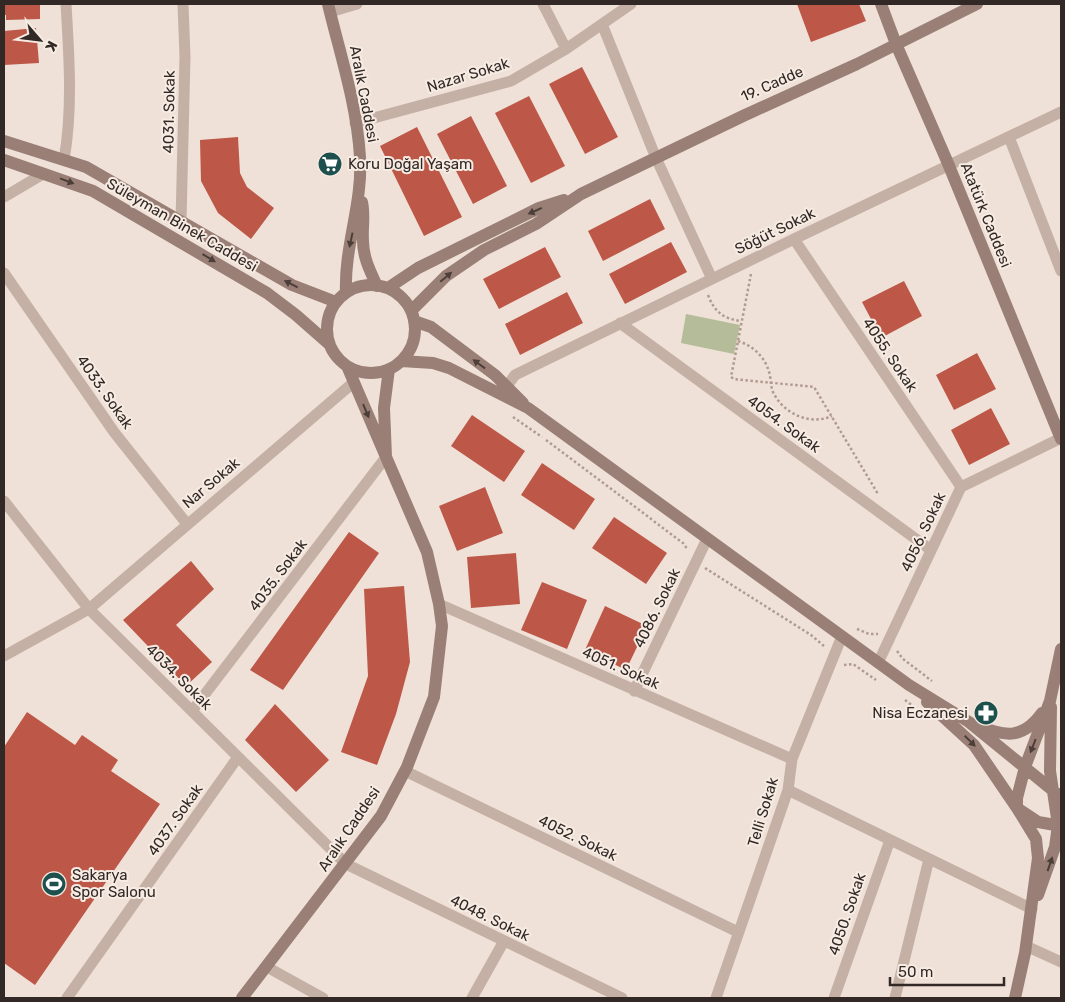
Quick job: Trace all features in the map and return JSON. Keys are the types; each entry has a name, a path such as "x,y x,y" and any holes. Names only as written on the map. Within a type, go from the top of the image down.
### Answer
{"street":[{"path":"64,160 68,138 70,73 66,4"},
{"name":"4031. Sokak","path":"181,220 185,67 183,4"},
{"path":"329,8 357,4"},
{"path":"543,4 566,49"},
{"name":"Nazar Sokak","path":"355,123 511,81 566,49 631,4"},
{"name":"Atatürk Caddesi","path":"881,4 1061,438"},
{"name":"19. Cadde","path":"581,194 977,4"},
{"name":"Aralık Caddesi","path":"329,8 355,123 360,156 360,192 364,212 362,242 365,257 382,287"},
{"path":"602,24 656,158 712,279"},
{"name":"Söğüt Sokak","path":"508,386 515,375 1061,112"},
{"path":"1008,137 1061,271"},
{"name":"Süleyman Binek Caddesi","path":"4,141 86,167 292,285 336,302"},
{"name":"Süleyman Binek Caddesi","path":"4,160 93,191 266,293 296,315 329,344"},
{"path":"4,197 43,174"},
{"name":"Aralık Caddesi","path":"346,292 345,267 360,192"},
{"path":"382,287 539,208 581,194"},
{"path":"528,408 508,386 431,327 412,316 400,296 382,287 360,286 346,292 336,302 329,315 327,330 329,344 336,357 347,366 361,372 375,373 389,369 401,361 412,342 412,316 446,276 484,250 536,224 581,194"},
{"name":"4055. Sokak","path":"794,239 961,488"},
{"name":"4033. Sokak","path":"4,273 114,432 187,524"},
{"name":"4054. Sokak","path":"620,323 931,550"},
{"path":"401,361 432,363 449,368 528,408 878,663 909,685 969,722 1057,794"},
{"name":"Aralık Caddesi","path":"242,998 346,864 380,816 405,772 434,696 442,626 427,552 347,366"},
{"path":"386,457 384,408 389,369"},
{"name":"Nar Sokak","path":"4,656 89,609 354,382"},
{"name":"4056. Sokak","path":"878,663 961,488 1061,438"},
{"name":"4035. Sokak","path":"192,711 207,694 386,457"},
{"name":"4034. Sokak","path":"4,501 89,609 346,864"},
{"name":"4086. Sokak","path":"634,691 707,539"},
{"name":"4051. Sokak","path":"439,604 792,759"},
{"name":"Telli Sokak","path":"716,998 788,790 792,759 842,636"},
{"path":"1017,808 1018,789 1050,701 1061,649"},
{"path":"909,685 974,745 1036,839 1038,858 1032,909 1015,998"},
{"path":"969,722 1008,734 1024,732 1036,721 1050,701"},
{"path":"1032,909 1055,847 1060,826 1057,794 1050,771 1050,701"},
{"name":"4037. Sokak","path":"67,998 238,757"},
{"name":"4052. Sokak","path":"405,772 738,932"},
{"path":"788,790 1032,909"},
{"path":"1017,808 1038,822 1060,826"},
{"name":"4050. Sokak","path":"834,998 890,840"},
{"path":"895,998 929,859"},
{"name":"4048. Sokak","path":"346,864 622,998"},
{"path":"472,998 504,941"},
{"path":"1026,946 1061,962"},
{"path":"267,967 323,998"}],"path":[{"path":"734,379 731,377 751,272"},
{"path":"707,293 712,306 719,314 741,321"},
{"path":"738,340 756,350 765,363 778,400 789,411 801,418 815,420 832,416"},
{"path":"734,379 814,387 880,497"},
{"path":"730,385 734,379"},
{"path":"512,416 683,543 695,564 715,573 811,635 846,664"},
{"path":"895,647 903,659 935,683"},
{"path":"824,679 846,664 854,664 878,681"},
{"path":"902,698 918,710"}],"green space":[{"path":"686,314 740,325 734,354 681,343"}],"building":[{"path":"4,4 40,4 40,19 6,20"},
{"path":"797,4 859,4 866,21 811,42"},
{"path":"36,28 39,63 4,65 4,31"},
{"path":"582,67 618,137 585,154 549,84"},
{"path":"529,96 565,166 531,183 495,113"},
{"path":"471,116 507,186 473,204 437,134"},
{"path":"417,127 462,217 424,236 380,146"},
{"path":"238,137 240,173 247,187 274,208 251,239 218,213 201,181 200,140"},
{"path":"650,199 665,229 603,261 588,231"},
{"path":"671,242 687,272 625,304 609,274"},
{"path":"545,247 561,277 499,309 483,279"},
{"path":"904,281 922,316 881,338 862,302"},
{"path":"567,292 583,323 520,355 505,324"},
{"path":"977,353 996,389 954,410 936,375"},
{"path":"991,408 1010,444 969,465 951,430"},
{"path":"472,415 525,451 504,482 451,446"},
{"path":"542,463 595,499 574,530 521,495"},
{"path":"485,487 503,533 457,551 439,506"},
{"path":"614,517 667,553 646,584 592,548"},
{"path":"349,532 379,553 283,690 250,670"},
{"path":"516,553 520,604 471,608 467,557"},
{"path":"191,561 214,589 176,625 212,662 186,686 123,620"},
{"path":"542,582 587,600 567,649 521,630"},
{"path":"404,586 410,662 396,714 377,765 341,752 368,676 364,589"},
{"path":"605,606 647,626 626,670 585,650"},
{"path":"275,704 329,760 296,792 245,740"},
{"name":"Sakarya Spor Salonu","path":"27,712 75,745 82,735 118,760 111,771 160,804 35,985 4,963 4,747"}],"place":[{"name":"Koru Doğal Yaşam","path":"330,164"},
{"name":"Nisa Eczanesi","path":"986,713"},
{"name":"Sakarya Spor Salonu","path":"54,884"}]}
